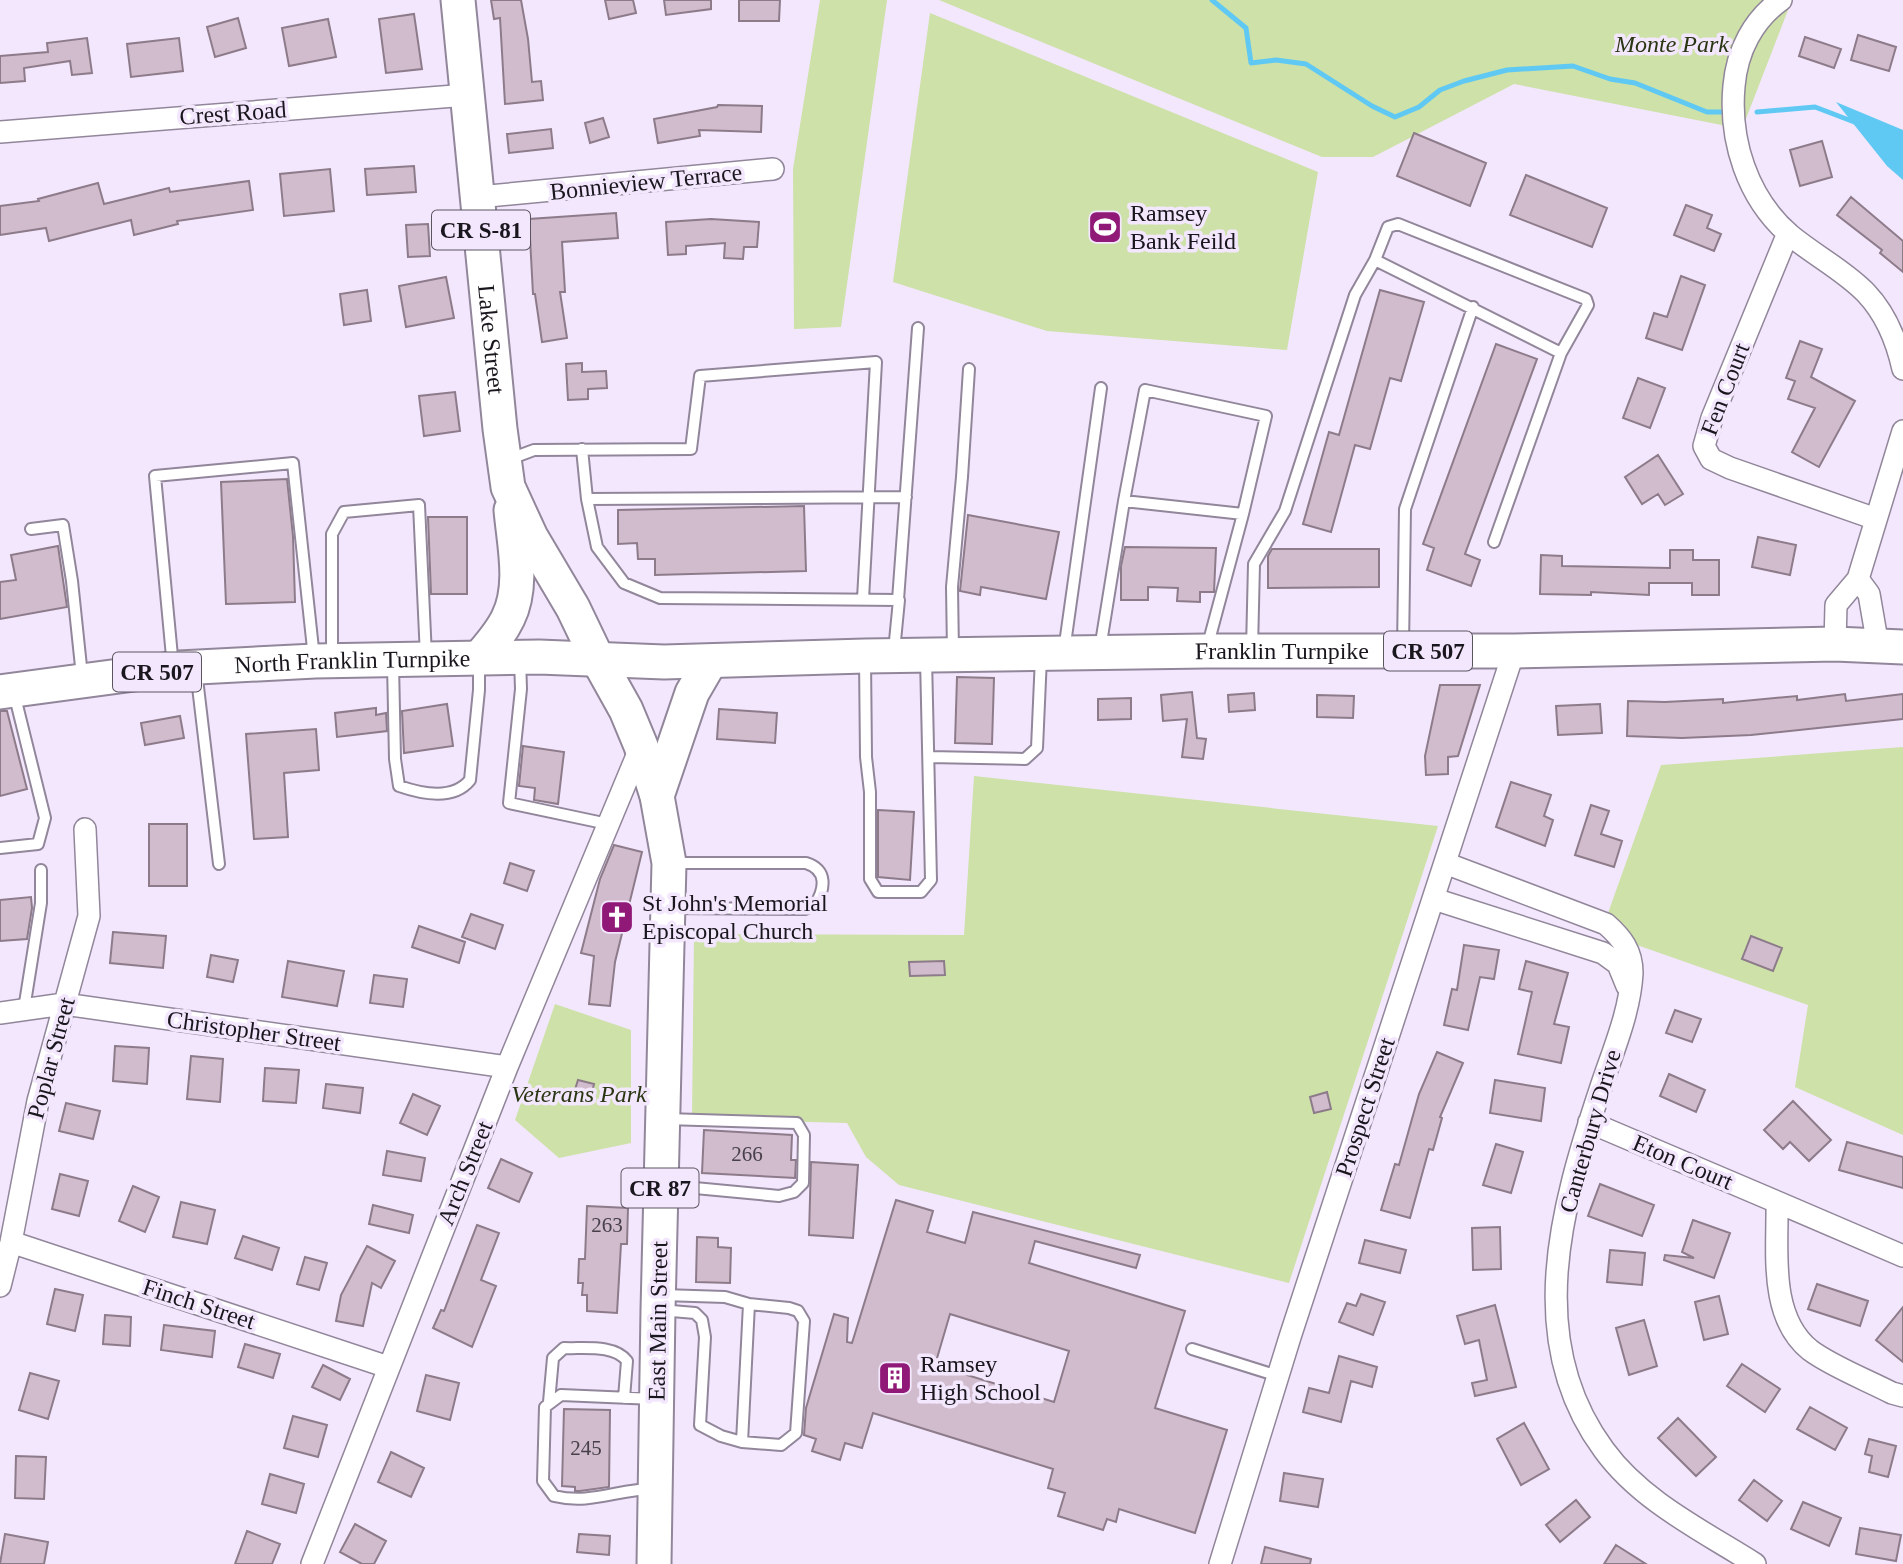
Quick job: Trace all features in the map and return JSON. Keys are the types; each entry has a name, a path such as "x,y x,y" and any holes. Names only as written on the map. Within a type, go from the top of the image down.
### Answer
{"main road":[{"name":"Lake Street","path":"458,0 506,474 531,537 573,608 626,710 641,746"},
{"path":"479,657 498,636 514,602 515,554 506,474"},
{"name":"Franklin Turnpike","path":"664,663 879,656 1206,651 1514,651 1890,646"},
{"name":"North Franklin Turnpike","path":"7,692 184,668 323,661 520,657 597,658 664,663"},
{"path":"657,796 692,693 709,662"},
{"name":"East Main Street","path":"641,746 657,796 669,863 658,1302 640,1398 655,1489 654,1564"}],"street":[{"path":"1781,0 1759,20 1748,37 1735,75 1732,105 1734,135 1746,173 1766,209 1787,233 1865,292 1890,329 1903,369"},
{"name":"Crest Road","path":"0,132 467,95"},
{"name":"Bonnieview Terrace","path":"478,197 773,169"},
{"name":"Fen Court","path":"1787,233 1712,418 1704,446 1711,459 1730,468 1877,519"},
{"path":"1835,645 1836,605 1858,579 1903,431"},
{"path":"1858,579 1868,594 1890,646"},
{"name":"Prospect Street","path":"1220,1564 1278,1376 1514,651"},
{"name":"Arch Street","path":"312,1564 508,1066 641,746"},
{"name":"Poplar Street","path":"0,1286 38,1101 89,916 85,829"},
{"name":"Canterbury Drive","path":"1445,863 1606,924 1621,937 1630,953 1632,972 1627,1009 1567,1197 1556,1280 1557,1336 1573,1396 1604,1451 1626,1476 1652,1498 1755,1564"},
{"path":"1434,899 1603,953 1618,964 1629,991"},
{"name":"Christopher Street","path":"0,1013 64,1004 508,1066"},
{"name":"Eton Court","path":"1589,1122 1903,1256"},
{"path":"1777,1202 1781,1303 1788,1324 1812,1351 1892,1393 1903,1396"},
{"name":"Finch Street","path":"11,1241 388,1367"}],"lane":[{"path":"1252,652 1254,564 1285,511 1354,295 1375,260 1388,228 1398,224 1586,299 1587,305 1561,353 1494,542"},
{"path":"1375,260 1561,353"},
{"path":"1402,651 1405,509 1473,307"},
{"path":"918,328 898,600 879,656 866,757 870,792 870,879 878,891 920,892 931,880 929,757 939,655 952,587 969,369"},
{"path":"506,474 534,450 691,449 699,376 876,362 863,599"},
{"path":"929,757 1025,759 1037,748 1101,388"},
{"path":"1099,653 1145,390 1266,416 1206,651"},
{"path":"582,449 587,499 597,547 624,583 660,598 898,600"},
{"path":"219,864 184,668 155,476 293,463 323,661"},
{"path":"587,499 906,497"},
{"path":"1125,501 1243,514"},
{"path":"323,661 332,534 344,512 419,505 426,659"},
{"path":"31,529 63,525 72,580 82,682"},
{"path":"393,660 395,760 399,786 416,792 449,794 465,787 470,780 479,690 479,657"},
{"path":"520,657 521,689 509,803 608,824"},
{"path":"0,848 38,844 45,818 7,692"},
{"path":"667,908 805,909 815,905 823,885 821,873 816,866 806,863 669,863"},
{"path":"24,1009 41,903 41,870"},
{"path":"660,1185 779,1196 794,1192 803,1183 804,1135 797,1123 662,1119"},
{"path":"725,1297 749,1304 798,1311 804,1321 796,1433 780,1445 741,1441 721,1436 700,1425 705,1337 702,1320 695,1312 658,1302 725,1297"},
{"path":"741,1441 749,1304"},
{"path":"549,1402 553,1358 564,1348 605,1350 623,1355 640,1398 561,1395 545,1407 543,1481 551,1494 579,1500 608,1497 634,1489 655,1489"},
{"path":"1192,1349 1278,1376"}],"green space":[{"path":"820,0 887,0 841,327 794,329 793,169"},
{"name":"Monte Park","path":"939,0 1787,0 1790,5 1742,129 1514,84 1373,157 1322,157"},
{"name":"Ramsey Bank Feild","path":"930,13 1318,172 1287,350 1047,331 893,282"},
{"path":"1903,747 1903,1135 1795,1087 1808,1005 1637,945 1627,930 1608,913 1661,765"},
{"path":"974,776 1438,826 1289,1283 899,1185 866,1157 847,1123 692,1119 694,934 964,935"},
{"name":"Veterans Park","path":"555,1004 631,1030 631,1143 559,1158 515,1120"}],"water":[{"path":"1836,102 1903,130 1903,180 1887,166"}],"building":[{"path":"491,0 521,0 532,82 541,81 543,100 505,104 500,18 494,19"},
{"path":"605,0 633,0 636,13 609,19"},
{"path":"664,0 711,0 711,9 666,15"},
{"path":"739,0 780,0 779,21 739,21"},
{"path":"414,14 422,69 386,73 379,19"},
{"path":"238,18 246,48 215,57 207,27"},
{"path":"328,19 336,57 289,66 282,28"},
{"path":"1858,35 1896,47 1889,71 1851,60"},
{"path":"1805,37 1841,49 1834,68 1799,56"},
{"path":"87,38 92,73 72,75 70,61 24,68 25,81 0,83 0,56 48,52 47,43"},
{"path":"179,38 183,71 131,77 127,44"},
{"path":"718,105 762,106 761,132 699,130 700,136 658,143 654,119"},
{"path":"603,118 609,137 590,143 585,123"},
{"path":"551,129 553,148 509,153 507,134"},
{"path":"1414,133 1486,163 1470,206 1397,176"},
{"path":"1822,141 1832,177 1800,186 1790,150"},
{"path":"414,166 416,192 367,195 365,169"},
{"path":"330,169 334,211 284,216 280,174"},
{"path":"1526,175 1607,208 1592,247 1510,215"},
{"path":"249,181 253,210 177,221 178,224 134,235 131,220 49,241 46,228 0,235 0,206 39,201 38,199 98,183 104,204 169,188 170,192"},
{"path":"1851,197 1903,241 1903,272 1880,253 1882,250 1837,215"},
{"path":"1686,205 1712,215 1707,228 1721,234 1714,251 1674,235"},
{"path":"616,213 618,238 562,242 565,292 560,292 567,338 542,342 533,294 529,219"},
{"path":"711,219 759,222 757,247 744,247 743,259 724,258 725,243 686,246 686,254 668,255 666,222"},
{"path":"428,224 430,256 408,257 406,225"},
{"path":"1681,276 1705,285 1682,350 1646,338 1654,313 1667,317"},
{"path":"446,277 454,318 406,327 399,286"},
{"path":"367,290 371,321 344,325 340,294"},
{"path":"1380,290 1424,302 1401,381 1390,378 1370,449 1355,445 1331,532 1303,524 1329,432 1339,435"},
{"path":"1800,341 1822,349 1811,377 1855,401 1819,467 1792,452 1815,408 1788,399 1795,381 1786,378"},
{"path":"1496,344 1537,359 1465,554 1480,560 1471,586 1427,570 1434,548 1423,544"},
{"path":"582,363 582,372 606,371 607,388 588,389 588,399 568,400 566,364"},
{"path":"1638,378 1665,388 1650,428 1623,418"},
{"path":"455,392 460,431 424,436 419,396"},
{"path":"1658,455 1683,494 1665,505 1658,494 1642,504 1625,477"},
{"path":"287,479 293,536 295,602 226,604 221,482"},
{"path":"804,506 806,571 655,575 655,559 638,559 637,543 618,544 618,510"},
{"path":"968,515 1059,532 1046,599 981,587 980,595 960,591"},
{"path":"428,517 467,517 467,594 431,594"},
{"path":"1758,537 1796,545 1790,575 1752,567"},
{"path":"58,546 67,607 0,619 0,582 16,580 11,555"},
{"path":"1125,547 1216,548 1214,592 1200,592 1200,602 1177,601 1178,588 1148,587 1148,600 1121,600 1121,566"},
{"path":"1272,549 1379,549 1379,587 1268,588 1268,556"},
{"path":"1670,550 1693,550 1693,560 1719,560 1719,595 1692,595 1692,583 1649,583 1649,595 1591,592 1591,595 1540,594 1541,555 1562,556 1562,566 1670,568"},
{"path":"957,677 994,678 992,744 955,743"},
{"path":"1440,685 1480,685 1458,756 1448,757 1448,774 1426,775 1425,756"},
{"path":"1192,692 1197,738 1206,739 1203,759 1182,757 1187,719 1163,721 1161,695"},
{"path":"1254,693 1255,710 1229,712 1228,695"},
{"path":"1845,694 1846,701 1903,694 1903,719 1751,735 1682,738 1627,736 1628,701 1723,699 1723,703 1797,696 1797,700"},
{"path":"1317,695 1354,696 1353,718 1317,717"},
{"path":"1131,698 1131,719 1098,720 1098,699"},
{"path":"447,704 453,746 404,753 402,711"},
{"path":"1600,704 1602,733 1558,735 1556,706"},
{"path":"376,708 376,715 386,713 387,731 337,737 335,713"},
{"path":"719,709 777,713 775,743 717,739"},
{"path":"0,711 7,711 27,789 0,796"},
{"path":"180,716 184,738 145,745 141,723"},
{"path":"316,729 319,770 284,773 288,837 254,839 246,734"},
{"path":"523,746 564,752 558,804 534,800 535,788 519,786"},
{"path":"1511,782 1551,795 1544,816 1553,820 1545,846 1496,827"},
{"path":"1591,805 1609,811 1601,834 1622,841 1614,867 1575,855"},
{"path":"878,810 914,812 910,880 878,877"},
{"path":"149,824 187,824 187,886 149,886"},
{"path":"614,845 642,852 615,962 610,1006 589,1004 594,956 581,953 600,879"},
{"path":"510,863 534,871 527,891 504,883"},
{"path":"31,897 27,939 0,941 0,900"},
{"path":"471,914 503,925 495,949 462,937"},
{"path":"419,926 465,942 459,963 412,947"},
{"path":"113,932 166,936 163,968 110,963"},
{"path":"1751,936 1782,948 1773,971 1742,959"},
{"path":"1464,945 1499,950 1494,979 1480,977 1468,1030 1444,1025 1452,989 1457,990"},
{"path":"211,955 238,960 233,982 207,977"},
{"path":"288,961 344,971 337,1006 282,997"},
{"path":"944,961 945,975 910,976 909,962"},
{"path":"1526,961 1568,973 1554,1024 1569,1027 1561,1063 1518,1054 1532,992 1519,989"},
{"path":"374,975 407,979 403,1007 370,1003"},
{"path":"1675,1010 1701,1019 1692,1042 1666,1033"},
{"path":"115,1046 149,1048 147,1084 113,1081"},
{"path":"1437,1052 1463,1063 1440,1117 1442,1118 1433,1150 1429,1149 1410,1218 1381,1210 1395,1164 1399,1165 1419,1094"},
{"path":"191,1056 223,1059 220,1102 187,1099"},
{"path":"265,1068 299,1070 296,1103 263,1101"},
{"path":"1669,1074 1705,1090 1696,1112 1660,1096"},
{"path":"578,1080 594,1084 590,1101 573,1096"},
{"path":"1495,1080 1545,1088 1541,1121 1490,1113"},
{"path":"326,1084 363,1088 360,1113 323,1108"},
{"path":"1327,1092 1331,1109 1314,1113 1310,1097"},
{"path":"413,1094 440,1106 427,1135 400,1123"},
{"path":"1793,1101 1831,1140 1809,1161 1790,1142 1783,1149 1764,1130"},
{"path":"66,1103 100,1111 93,1139 59,1131"},
{"path":"704,1130 792,1135 791,1160 796,1160 795,1178 702,1173"},
{"path":"1847,1142 1903,1157 1903,1188 1839,1170"},
{"path":"1496,1144 1523,1152 1511,1193 1483,1185"},
{"path":"387,1151 425,1158 421,1181 383,1175"},
{"path":"501,1159 532,1173 519,1202 488,1188"},
{"path":"811,1162 858,1165 853,1238 809,1235"},
{"path":"60,1174 88,1181 79,1216 52,1209"},
{"path":"1600,1184 1654,1205 1642,1236 1588,1216"},
{"path":"133,1186 159,1197 145,1232 119,1221"},
{"name":"Ramsey High School","path":"896,1200 933,1211 927,1232 965,1243 973,1212 1140,1255 1136,1268 1035,1241 1029,1263 1185,1311 1155,1408 1227,1430 1195,1533 1119,1509 1116,1522 1107,1519 1103,1530 1058,1516 1065,1493 1048,1488 1053,1469 873,1413 862,1448 845,1443 840,1460 812,1451 816,1439 804,1435 806,1408 834,1314 848,1318 847,1342 852,1343","holes":["950,1314 1069,1351 1054,1402 935,1365"]},
{"path":"181,1202 215,1210 207,1244 173,1237"},
{"path":"373,1205 413,1215 409,1233 369,1224"},
{"path":"587,1206 628,1208 627,1244 621,1244 617,1313 587,1311 587,1295 582,1295 583,1283 578,1283 579,1259 585,1259"},
{"path":"1693,1220 1730,1233 1714,1278 1664,1260 1665,1255 1694,1258 1682,1252"},
{"path":"477,1225 499,1233 481,1280 496,1286 472,1347 433,1328 441,1310 444,1311"},
{"path":"1500,1227 1501,1269 1473,1270 1472,1228"},
{"path":"243,1236 279,1248 272,1270 235,1258"},
{"path":"697,1237 718,1238 718,1247 731,1248 730,1283 696,1282"},
{"path":"1365,1240 1406,1250 1400,1273 1359,1263"},
{"path":"367,1246 395,1261 381,1288 372,1283 363,1326 336,1321 341,1295"},
{"path":"1610,1250 1645,1253 1642,1285 1607,1282"},
{"path":"305,1257 327,1263 319,1290 297,1284"},
{"path":"1817,1284 1868,1301 1860,1326 1808,1309"},
{"path":"55,1289 83,1295 75,1331 47,1324"},
{"path":"1361,1294 1385,1302 1373,1335 1339,1322 1347,1303 1356,1306"},
{"path":"1719,1296 1728,1334 1704,1340 1695,1302"},
{"path":"1495,1305 1516,1387 1475,1396 1472,1383 1487,1380 1479,1340 1465,1344 1457,1316"},
{"path":"1903,1307 1903,1362 1876,1340"},
{"path":"105,1315 131,1317 130,1346 103,1344"},
{"path":"1644,1320 1657,1366 1629,1375 1616,1328"},
{"path":"164,1325 215,1331 212,1357 161,1350"},
{"path":"245,1344 280,1354 273,1378 238,1367"},
{"path":"1339,1356 1377,1367 1372,1387 1351,1381 1341,1422 1303,1412 1309,1388 1329,1393"},
{"path":"1742,1364 1780,1389 1765,1412 1727,1386"},
{"path":"323,1365 350,1379 340,1400 312,1387"},
{"path":"30,1373 59,1381 48,1419 19,1410"},
{"path":"426,1375 459,1383 450,1420 417,1411"},
{"path":"1810,1407 1847,1428 1835,1450 1797,1429"},
{"path":"564,1409 610,1410 609,1487 575,1491 575,1487 562,1486"},
{"path":"293,1416 327,1425 318,1457 284,1448"},
{"path":"1678,1418 1716,1457 1696,1476 1658,1438"},
{"path":"1524,1423 1549,1469 1521,1485 1497,1439"},
{"path":"1869,1439 1896,1446 1888,1477 1869,1472 1872,1456 1865,1454"},
{"path":"391,1452 424,1468 411,1497 378,1482"},
{"path":"16,1456 46,1457 44,1499 15,1498"},
{"path":"1284,1473 1323,1479 1318,1507 1280,1501"},
{"path":"270,1474 304,1484 296,1513 262,1504"},
{"path":"1754,1480 1782,1501 1767,1521 1739,1500"},
{"path":"1576,1500 1590,1517 1560,1542 1546,1525"},
{"path":"1803,1502 1841,1518 1829,1546 1791,1529"},
{"path":"355,1524 386,1541 374,1564 362,1564 340,1552"},
{"path":"1860,1528 1901,1535 1896,1561 1856,1554"},
{"path":"247,1531 280,1544 272,1564 235,1564"},
{"path":"5,1534 48,1542 44,1564 0,1564"},
{"path":"579,1534 610,1536 609,1555 577,1552"},
{"path":"1616,1545 1646,1564 1604,1564"},
{"path":"1265,1547 1311,1559 1310,1564 1261,1564"}],"waterway":[{"path":"1212,0 1246,28 1251,63 1276,60 1306,64 1372,106 1395,117 1419,107 1440,90 1464,81 1507,70 1573,66 1610,79 1635,83 1707,112 1723,112"},
{"path":"1757,112 1815,107 1857,123"}],"place":[{"name":"Ramsey Bank Feild","path":"1105,227"},
{"name":"St John's Memorial Episcopal Church","path":"617,917"},
{"name":"Ramsey High School","path":"895,1378"}]}
